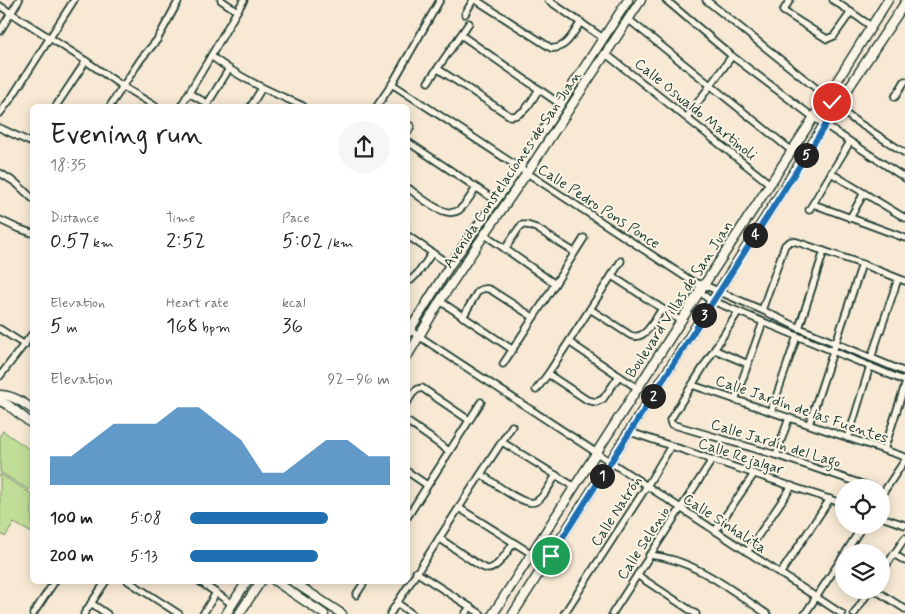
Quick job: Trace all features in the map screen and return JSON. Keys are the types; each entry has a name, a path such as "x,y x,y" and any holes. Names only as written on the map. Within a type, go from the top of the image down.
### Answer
{"street":[{"path":"0,31 20,0"},
{"path":"0,113 74,0"},
{"path":"111,104 141,59 157,40 179,0"},
{"path":"221,0 237,10"},
{"path":"182,104 244,0"},
{"path":"378,104 392,84 440,0"},
{"path":"465,14 475,0 551,48 564,46 581,22"},
{"path":"548,0 603,38"},
{"name":"Avenida Constelaciones de San Juan","path":"410,328 450,265 519,168 628,0"},
{"name":"Avenida Constelaciones de San Juan","path":"410,352 440,301 484,234 527,173 641,0"},
{"path":"666,0 732,56 813,117 905,178"},
{"path":"706,0 837,107 905,153"},
{"path":"790,0 783,11 827,40 834,36 851,12"},
{"path":"833,0 871,26"},
{"name":"Boulevard Villas de San Juan","path":"493,614 888,0"},
{"name":"Boulevard Villas de San Juan","path":"513,614 824,125 905,3"},
{"path":"0,6 152,104"},
{"path":"628,20 792,151"},
{"path":"428,82 469,23"},
{"path":"461,36 560,104"},
{"name":"Calle Oswaldo Martinoli","path":"606,54 770,184"},
{"path":"211,56 229,70 262,88 298,104"},
{"path":"687,117 732,56"},
{"path":"57,104 86,61"},
{"path":"438,69 510,116 517,116 522,113 539,89"},
{"path":"208,104 229,70"},
{"path":"895,97 903,90 905,81"},
{"name":"Calle Pedro Pons Ponce","path":"392,84 702,288 719,292 836,344 905,372"},
{"path":"252,104 262,88"},
{"path":"189,93 206,104"},
{"path":"0,128 30,141"},
{"path":"809,210 850,142"},
{"path":"410,143 495,200"},
{"path":"0,173 16,183 30,196"},
{"path":"831,173 905,218"},
{"path":"410,189 439,209 453,213 462,208 476,188"},
{"path":"850,218 864,193"},
{"path":"813,204 905,238"},
{"path":"0,220 30,232"},
{"path":"505,249 519,228 527,225 536,228 574,252"},
{"path":"484,234 555,284"},
{"path":"410,237 450,265"},
{"path":"503,364 584,238"},
{"path":"762,310 784,246 791,241 862,264 905,281"},
{"path":"799,328 824,251"},
{"path":"410,280 419,272 432,253"},
{"path":"536,390 621,261"},
{"path":"809,424 862,264"},
{"path":"612,276 681,321"},
{"path":"872,358 898,279"},
{"path":"463,316 478,291 487,288 533,318"},
{"path":"702,288 707,298 713,302 905,381"},
{"path":"440,301 513,350"},
{"path":"590,309 630,335 637,337 642,336 647,331 662,309"},
{"path":"692,385 738,312"},
{"path":"735,400 763,322"},
{"path":"0,329 25,345"},
{"name":"Calle Sinhalita","path":"410,332 842,614"},
{"path":"771,412 797,336"},
{"path":"0,376 30,337"},
{"path":"569,342 637,388"},
{"path":"715,350 748,364"},
{"path":"848,438 870,366"},
{"path":"548,374 587,400 596,402 603,399 619,376"},
{"name":"Calle Jardín de las Fuentes","path":"692,385 905,458"},
{"name":"Calle Jardín del Lago","path":"692,385 670,420 671,424 776,455 847,479"},
{"path":"884,450 905,385"},
{"path":"410,398 414,391 422,388 469,420"},
{"path":"3,399 18,400 30,408"},
{"path":"3,399 30,422"},
{"path":"410,513 481,402"},
{"path":"776,455 789,418"},
{"path":"410,423 449,451"},
{"path":"410,582 512,426"},
{"name":"Calle Rejalgar","path":"630,432 835,501"},
{"path":"502,442 575,486"},
{"name":"Calle Natrón","path":"564,614 671,446"},
{"path":"890,480 905,458"},
{"name":"Calle Selenio","path":"612,614 712,460"},
{"path":"410,473 427,485"},
{"path":"481,474 520,500 528,503 533,503 542,497 556,476"},
{"path":"715,531 754,474"},
{"path":"747,552 792,486"},
{"path":"780,574 830,499"},
{"path":"460,508 532,554"},
{"path":"890,520 905,525"},
{"path":"439,538 480,566 488,569 498,564 514,542"},
{"path":"890,560 905,538"},
{"path":"894,554 905,561"},
{"path":"649,555 698,569 767,614"},
{"path":"805,614 835,569"},
{"path":"416,572 481,614"},
{"path":"637,575 696,614"},
{"path":"33,614 53,584"},
{"path":"84,614 104,584"},
{"path":"133,584 179,614"},
{"path":"204,584 232,604"},
{"path":"226,614 245,584"},
{"path":"239,614 259,584"},
{"path":"279,584 324,614"},
{"path":"297,584 342,614"},
{"path":"356,596 363,584"},
{"path":"390,614 409,584"},
{"path":"203,614 216,593"},
{"path":"854,614 864,599"},
{"path":"889,599 905,609"},
{"path":"91,603 107,614"},
{"path":"397,603 412,614"},
{"path":"465,614 470,607"}],"green space":[{"path":"3,431 30,450 29,490 0,472 0,435"},
{"path":"0,474 30,493 30,532 14,523 5,537 0,533"}],"route":[{"path":"551,556 837,107 832,102"}]}
